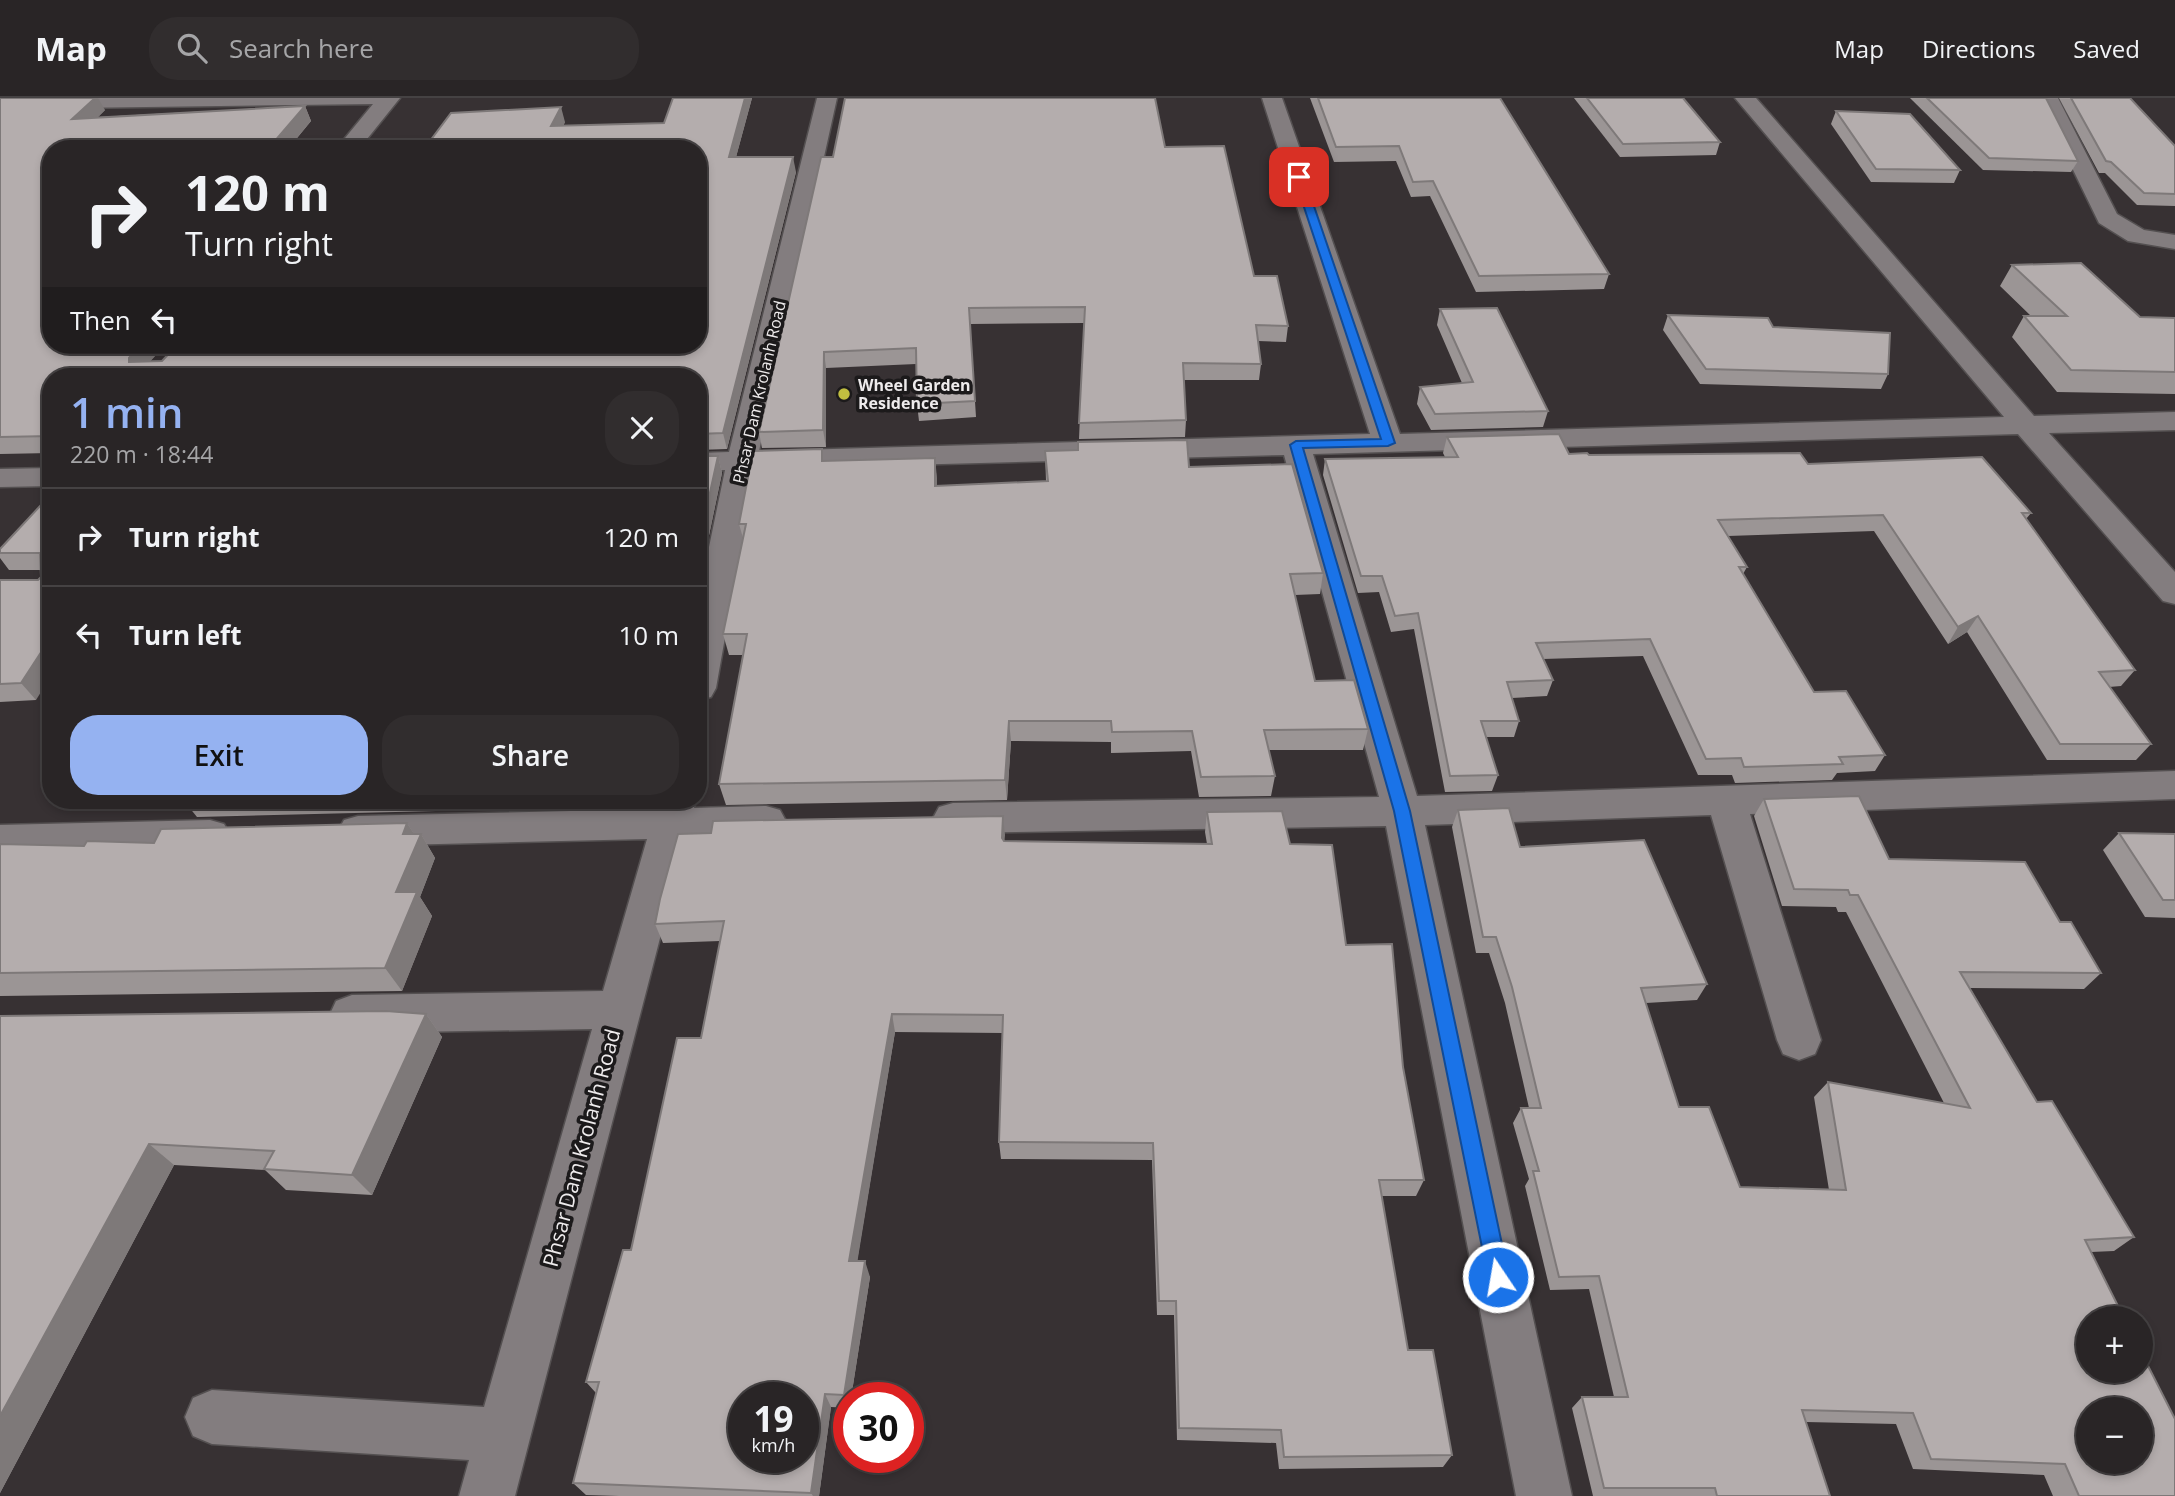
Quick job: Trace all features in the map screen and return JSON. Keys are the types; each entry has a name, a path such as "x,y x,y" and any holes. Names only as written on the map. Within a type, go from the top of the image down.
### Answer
{"street":[{"path":"0,103 389,98"},
{"path":"354,140 389,98"},
{"name":"Phsar Dam Krolanh Road","path":"707,642 742,461 827,98"},
{"path":"1272,98 1388,443"},
{"path":"1745,98 2024,423 2175,593"},
{"path":"2048,98 2107,218 2137,236 2175,243"},
{"path":"707,463 2024,423 2175,421"},
{"path":"1296,445 1402,811 1544,1496"},
{"path":"0,478 42,477"},
{"path":"920,819 1402,811 2175,785"},
{"path":"1726,800 1799,1040"},
{"path":"329,831 675,811 796,821"},
{"name":"Phsar Dam Krolanh Road","path":"487,1496 675,811"},
{"path":"0,840 247,834"},
{"path":"317,1014 620,1010"},
{"path":"212,1417 503,1435"}],"building":[{"path":"0,98 95,98 72,119 305,106 276,140 42,140 42,354 133,354 129,362 162,361 169,354 707,354 707,140 431,140 451,113 561,107 551,126 664,123 673,98 745,98 729,157 793,157 723,433 707,434 707,368 42,368 42,436 0,437"},
{"path":"845,98 1155,98 1165,147 1224,146 1254,276 1277,276 1288,326 1256,325 1261,364 1183,363 1186,420 1079,423 1085,307 969,308 975,401 917,404 916,348 824,352 823,430 759,432 821,157 833,157"},
{"path":"1318,98 1500,98 1609,274 1479,276 1433,181 1413,182 1399,146 1336,147"},
{"path":"1587,98 1683,98 1720,142 1623,144"},
{"path":"1927,98 2046,98 2078,161 1989,158"},
{"path":"2071,98 2130,98 2175,146 2175,194 2144,193 2111,162 2106,161"},
{"path":"1836,111 1910,114 1960,170 1876,169"},
{"path":"2081,263 2140,317 2175,318 2175,372 2071,370 2024,316 2067,316 2012,265"},
{"path":"1497,308 1548,411 1435,414 1420,387 1473,382 1440,309"},
{"path":"1668,315 1768,318 1773,327 1890,333 1888,374 1706,369"},
{"path":"1559,434 1569,454 1800,453 1808,464 1982,457 2031,513 2022,513 2135,670 2099,672 2151,744 2060,744 1978,616 1958,627 1883,515 1718,520 1747,567 1739,567 1814,692 1846,691 1885,755 1839,757 1843,764 1744,767 1741,758 1706,759 1650,639 1536,643 1553,680 1507,682 1519,721 1481,721 1498,775 1450,776 1418,613 1395,616 1382,576 1361,576 1325,459 1458,457 1447,437"},
{"path":"1187,440 1189,467 1292,464 1323,573 1290,574 1315,681 1354,680 1368,729 1264,730 1275,776 1201,777 1192,731 1112,732 1111,721 1009,721 1005,780 719,784 747,634 723,634 746,524 739,524 753,451 822,449 822,461 935,458 935,486 1048,481 1045,451 1078,450 1078,442"},
{"path":"707,456 718,456 707,506"},
{"path":"42,485 42,651 21,683 0,684 0,580 38,580 41,577 40,553 0,553 0,549 41,505"},
{"path":"1859,796 1889,859 2025,862 2060,922 2071,922 2101,973 1960,972 2037,1102 2052,1101 2134,1237 2085,1240 2118,1306 2076,1306 2076,1383 2153,1383 2153,1376 2175,1419 2175,1496 2079,1496 2065,1464 1931,1459 1913,1413 1802,1410 1830,1496 1717,1496 1715,1488 1604,1488 1582,1397 1628,1397 1599,1276 1559,1277 1533,1171 1539,1171 1521,1108 1541,1108 1512,987 1496,937 1483,937 1458,810 1509,808 1520,847 1644,840 1707,984 1641,988 1679,1107 1709,1107 1740,1187 1846,1190 1828,1082 1970,1108 1858,895 1850,895 1848,890 1794,889 1764,799"},
{"path":"1282,811 1290,844 1332,845 1346,945 1392,944 1403,1067 1424,1180 1379,1180 1408,1350 1433,1350 1452,1455 1284,1457 1281,1430 1179,1428 1176,1301 1159,1301 1153,1143 999,1142 1003,1015 892,1014 849,1261 865,1261 846,1382 833,1382 833,1394 825,1394 819,1436 819,1382 728,1382 728,1473 814,1473 811,1493 573,1483 599,1382 586,1382 623,1250 631,1250 677,1038 701,1038 724,921 655,924 678,834 711,833 713,821 1003,816 1004,841 1212,844 1207,812"},
{"path":"407,823 403,834 421,834 396,892 417,892 385,968 0,973 0,844 84,846 87,841 154,843 161,829"},
{"path":"2119,833 2175,834 2175,900 2163,900"},
{"path":"386,1011 426,1014 352,1175 264,1169 274,1151 149,1144 0,1416 0,1016"}],"place":[{"name":"Wheel Garden Residence","path":"844,394"}],"route":[{"path":"1299,177 1388,443 1296,445 1402,811 1498,1277"}]}
